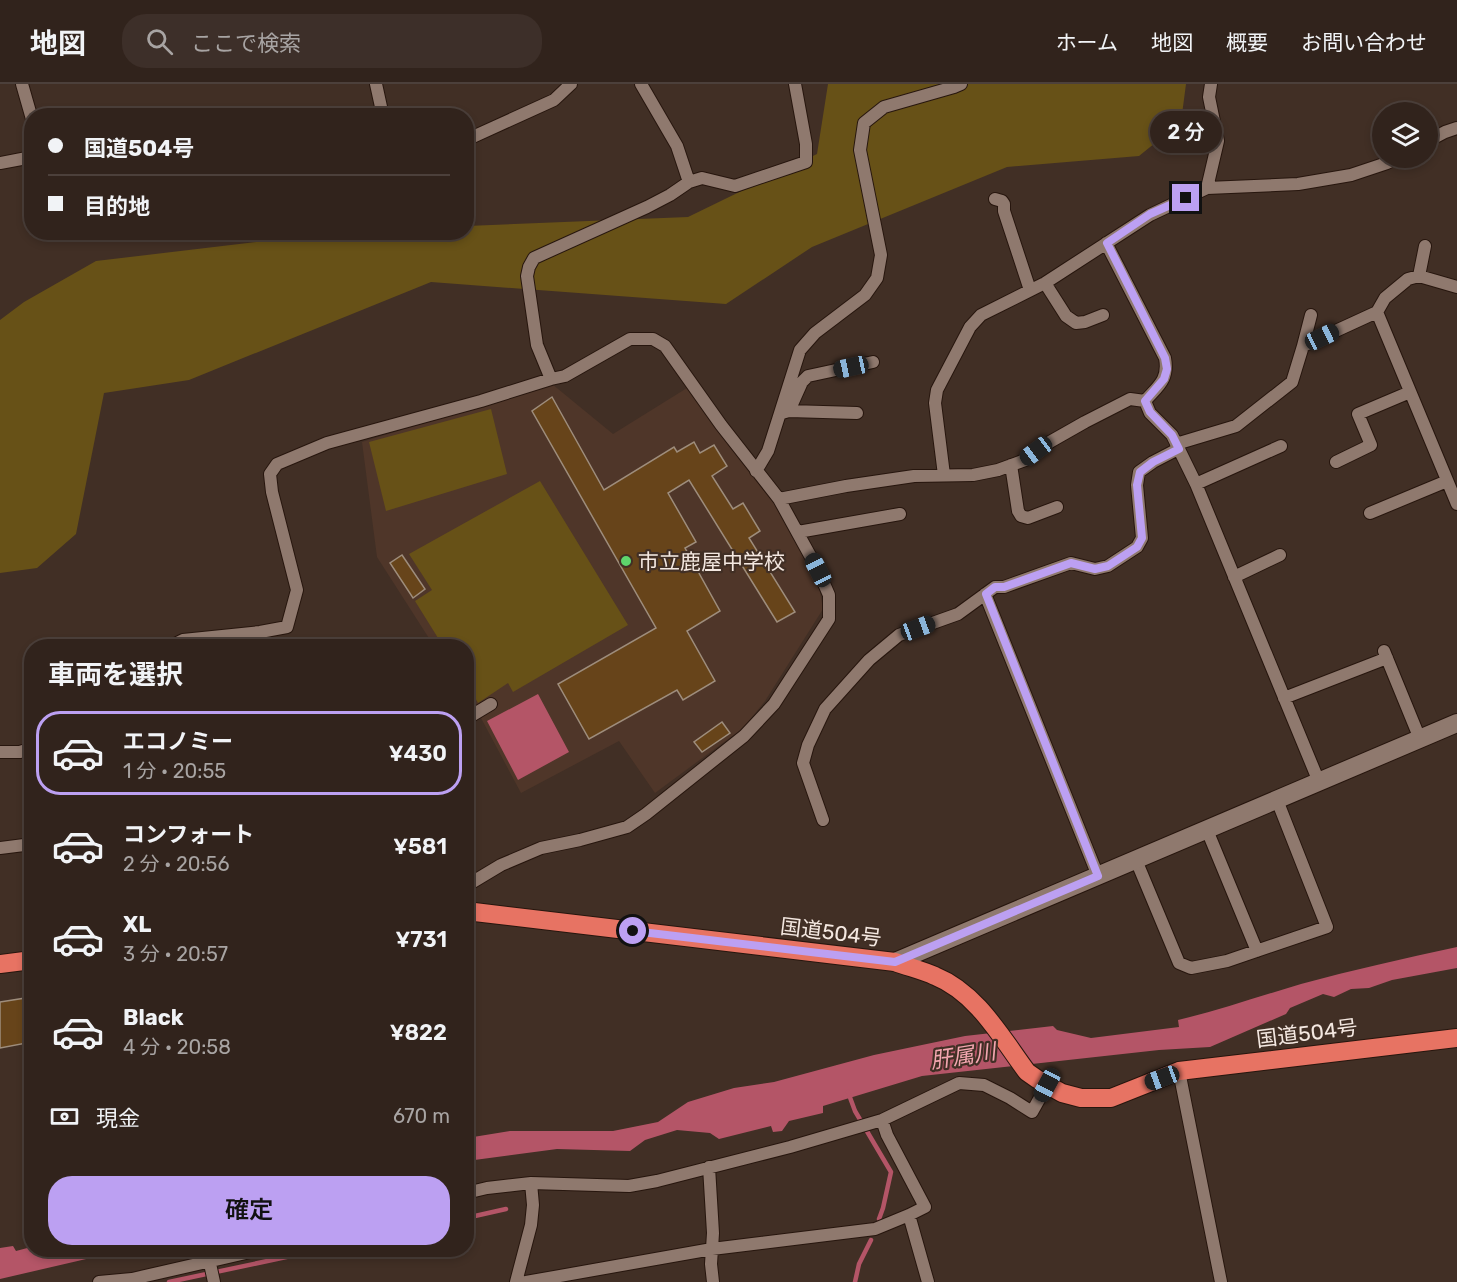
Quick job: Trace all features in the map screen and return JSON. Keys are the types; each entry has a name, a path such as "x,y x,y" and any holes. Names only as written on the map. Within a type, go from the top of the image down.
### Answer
{"highway":[{"name":"国道504号","path":"474,912 895,962 936,976 953,985 976,1003 1027,1072 1062,1093 1081,1098 1111,1098 1179,1071 1457,1038"},
{"path":"0,964 24,961"}],"street":[{"path":"22,84 29,108"},
{"path":"376,84 381,108"},
{"path":"474,136 554,100 572,84"},
{"path":"640,84 676,146 689,183"},
{"path":"551,379 537,345 527,276 534,258 647,207 702,178 735,186 806,162 806,144 795,84"},
{"path":"756,471 768,451 784,412 800,350 814,333 865,295 877,278 881,255 860,150 864,123 884,107 962,84"},
{"path":"1208,188 1218,141 1209,98 1211,84"},
{"path":"1438,136 1457,128"},
{"path":"0,163 24,158"},
{"path":"944,476 935,403 937,390 969,327 981,315 1045,283 1150,214 1208,188 1298,184 1351,175 1374,168"},
{"path":"995,199 1004,204 1004,211 1030,290"},
{"path":"1107,243 1165,358 1167,369 1164,379 1145,401"},
{"path":"1419,276 1425,246"},
{"path":"1303,346 1377,312 1384,298 1408,279 1419,276 1457,287"},
{"path":"1045,283 1066,316 1076,323 1103,315"},
{"path":"1377,312 1457,504"},
{"path":"824,820 803,763 808,745 825,709 869,660 899,635 958,614 995,587 1004,587 1071,563 1095,569 1108,566 1137,547 1142,538 1137,485 1140,472 1177,446 1236,426 1292,382 1311,315"},
{"path":"193,639 287,627 297,590 272,492 270,474 277,464 327,443 565,376 630,339 653,339 665,346 721,425 779,499 829,595 829,619 774,704 744,736 646,814 627,827 541,848 501,865 474,881"},
{"path":"784,412 808,376 873,362"},
{"path":"1336,462 1371,445 1358,414 1410,392"},
{"path":"779,499 914,476 973,474 998,470 1025,460 1048,443 1130,399 1145,401"},
{"path":"1145,401 1150,412 1172,435 1196,484 1319,782"},
{"path":"784,412 857,413"},
{"path":"1196,484 1281,446"},
{"path":"1011,465 1018,511 1021,516 1028,518 1057,507"},
{"path":"1370,513 1447,481"},
{"path":"798,532 900,514"},
{"path":"1234,577 1280,555"},
{"path":"986,594 1098,876"},
{"path":"1284,698 1386,654 1420,739"},
{"path":"474,714 491,704"},
{"path":"895,962 1457,723"},
{"path":"0,752 24,751"},
{"path":"1136,860 1179,963 1191,968 1227,961 1327,927 1277,800"},
{"path":"1207,830 1257,951"},
{"path":"0,848 24,845"},
{"path":"1179,1071 1221,1282"},
{"path":"474,1191 531,1183 629,1186 657,1181 790,1147 882,1120 959,1083 984,1085 1010,1098 1032,1113 1047,1085"},
{"path":"526,1282 712,1249 875,1229 909,1215 925,1207 887,1136 882,1120"},
{"path":"709,1167 713,1282"},
{"path":"516,1282 531,1225 533,1205 531,1183"},
{"path":"909,1215 928,1282"},
{"path":"99,1282 132,1279 202,1257"},
{"path":"208,1257 214,1282"}],"shaded area":[{"path":"828,84 1186,84 1181,122 1139,156 1007,167 812,247 726,304 431,282 189,380 104,393 76,534 37,568 0,573 0,320 24,302 96,261 274,240 474,240 474,226 688,217 817,154"},
{"path":"552,384 613,434 687,388 775,505 818,581 823,609 765,701 743,728 655,793 619,741 521,793 474,707 474,639 430,639 377,557 362,442"},
{"path":"491,409 507,474 386,511 369,442"},
{"path":"540,481 628,625 513,692 508,683 478,703 474,696 474,639 439,639 415,601 432,590 409,554"}],"water":[{"path":"538,694 569,752 518,780 487,721"},
{"name":"肝属川","path":"1457,947 1457,968 1392,980 1369,988 1351,989 1334,997 1323,994 1290,1008 1286,1014 1210,1047 1159,1050 922,1076 823,1106 823,1113 789,1121 782,1131 773,1132 771,1126 719,1139 710,1133 677,1130 645,1140 630,1151 557,1149 474,1160 474,1137 510,1131 613,1131 658,1122 688,1102 734,1088 774,1082 874,1055 965,1036 1053,1026 1057,1030 1091,1038 1179,1027 1178,1020 1379,964"},
{"path":"13,1246 16,1251 24,1249 24,1257 95,1257 0,1279 0,1248"}],"building":[{"path":"552,397 604,490 674,447 677,452 694,442 700,453 714,445 727,466 712,476 733,509 743,503 760,531 749,538 795,612 777,622 689,480 668,493 696,542 685,548 720,611 687,631 715,681 683,700 677,690 589,739 558,684 656,628 532,411"},
{"path":"402,555 425,589 413,598 390,563"},
{"path":"722,722 730,733 702,752 694,742"},
{"path":"24,998 24,1044 0,1048 0,1002"}],"waterway":[{"path":"848,1092 855,1111 891,1172 879,1219"},
{"path":"474,1216 506,1209"},
{"path":"855,1282 859,1264 871,1240"},
{"path":"169,1282 286,1257"}],"place":[{"name":"市立鹿屋中学校","path":"626,561"}],"route":[{"path":"633,931 895,962 1098,876 986,594 995,587 1004,587 1071,563 1095,569 1108,566 1137,547 1142,538 1137,485 1140,472 1153,462 1179,449 1172,435 1150,412 1145,401 1164,379 1167,369 1165,358 1107,243 1150,214 1186,198"}]}
